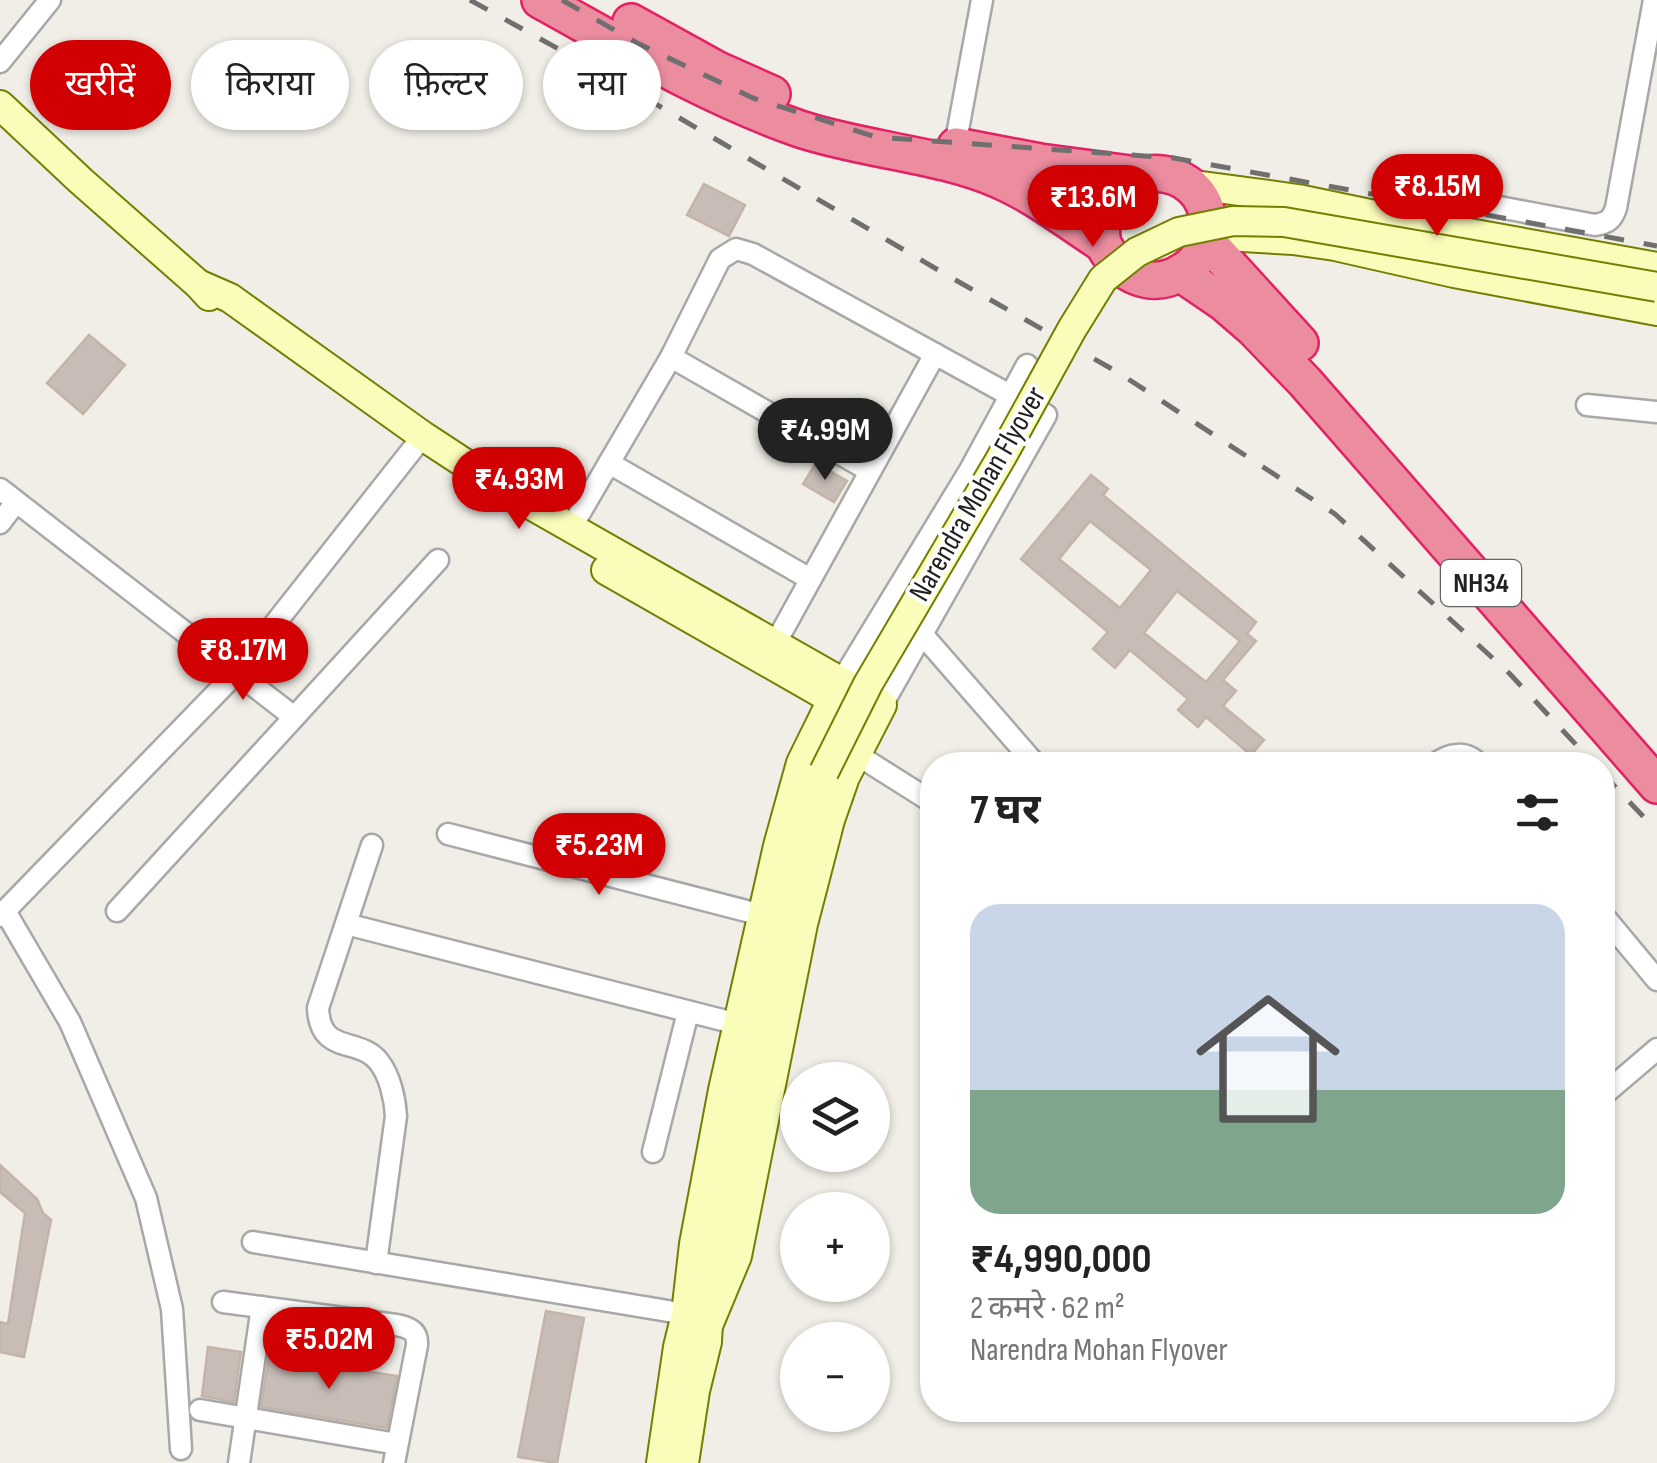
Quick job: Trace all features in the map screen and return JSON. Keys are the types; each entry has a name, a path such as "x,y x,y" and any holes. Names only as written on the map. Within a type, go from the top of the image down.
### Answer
{"highway":[{"path":"540,0 711,94 802,130 958,166 997,179 1103,244"},
{"path":"591,0 718,70 784,99 854,122 1040,162 1138,175"},
{"path":"1187,184 1155,172 1122,182 1102,210 1103,244 1110,258 1135,277 1166,279 1192,265 1207,237"},
{"name":"NH34","path":"1187,184 1204,206 1207,237 1657,755"},
{"name":"NH34","path":"1180,274 1253,328 1304,382 1657,785"}],"main road":[{"path":"0,105 220,308 563,545 876,714 830,820 803,924 737,1256 678,1347 661,1463"},
{"path":"1187,184 1298,199 1657,267"},
{"name":"Narendra Mohan Flyover","path":"696,1321 804,830 824,772 868,684 1104,279 1137,252 1179,232 1233,221 1284,222 1657,288"},
{"path":"1207,237 1336,246 1657,311"},
{"path":"418,442 775,644 836,691"},
{"path":"684,1463 707,1342 696,1321 694,1244 778,846 801,763 836,691"}],"street":[{"path":"0,62 50,0"},
{"path":"955,146 982,0"},
{"path":"1390,218 1398,197 1424,193 1595,225 1606,223 1616,208 1654,0"},
{"path":"570,528 671,357 720,259 736,249 753,254 1046,414 876,714"},
{"path":"775,644 935,354"},
{"path":"671,357 870,471"},
{"path":"836,691 970,470 1027,366"},
{"path":"1587,406 1657,412"},
{"path":"182,1448 172,1309 146,1198 70,1022 2,913 236,674 418,442"},
{"path":"609,463 810,579"},
{"path":"0,523 8,495 294,717"},
{"path":"117,911 438,560"},
{"path":"922,634 1025,752"},
{"path":"856,754 920,794"},
{"path":"448,834 762,914"},
{"path":"372,845 318,1008 319,1024 329,1037 379,1062 395,1100 376,1262"},
{"path":"346,924 738,1024"},
{"path":"1615,930 1657,980"},
{"path":"653,1152 688,1012"},
{"path":"1615,1085 1657,1049"},
{"path":"253,1242 696,1321"},
{"path":"200,1410 396,1454 417,1345 414,1332 396,1325 223,1302"},
{"path":"239,1463 262,1307"}],"building":[{"path":"704,184 745,205 729,236 687,215"},
{"path":"89,335 125,365 83,414 47,383"},
{"path":"816,463 847,481 834,502 803,484"},
{"path":"1091,475 1108,489 1103,495 1256,622 1247,634 1256,641 1223,680 1236,691 1223,706 1264,740 1254,752 1247,752 1206,717 1198,727 1178,710 1188,699 1130,650 1115,668 1093,649 1108,632 1021,559","holes":["1090,521 1151,570 1120,608 1059,559","1177,591 1240,641 1206,682 1144,633"]},
{"path":"0,1165 37,1199 51,1220 24,1357 0,1352 0,1322 8,1324 25,1213 0,1192"},
{"path":"546,1311 584,1318 557,1463 518,1457"},
{"path":"208,1347 241,1352 234,1402 202,1396"},
{"path":"269,1356 397,1376 387,1428 261,1407"}],"railway":[{"path":"470,0 1119,373 1335,514 1509,673 1583,752"},
{"path":"562,0 637,43 753,98 876,137 1174,158 1657,246"},
{"path":"1615,787 1657,831"}]}
